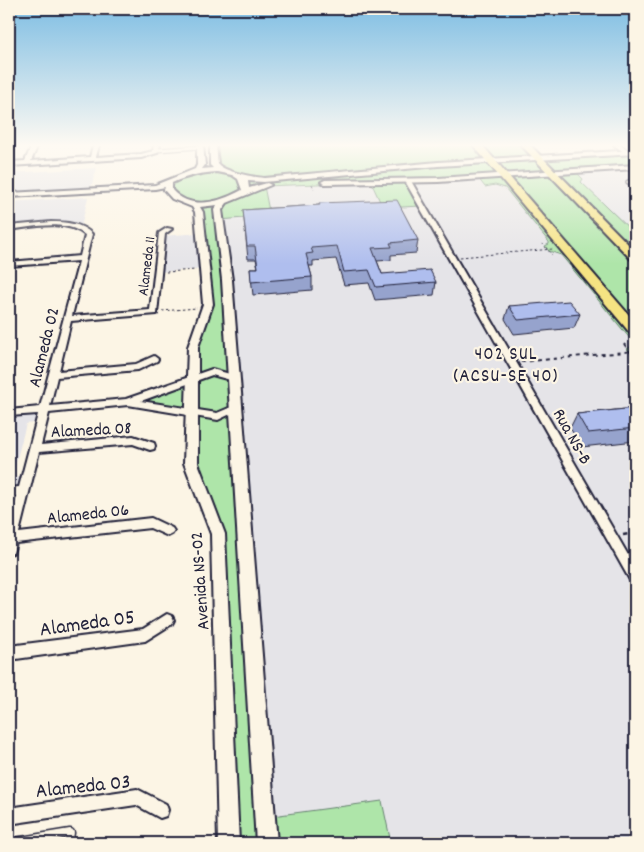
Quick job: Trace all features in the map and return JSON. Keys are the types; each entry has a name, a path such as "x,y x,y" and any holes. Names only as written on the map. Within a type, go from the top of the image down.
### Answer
{"main road":[{"path":"511,185 635,330"},
{"path":"564,185 635,257"}],"street":[{"path":"9,196 165,185"},
{"path":"169,185 168,190 171,196"},
{"path":"245,185 246,191"},
{"path":"9,202 159,193 195,205 223,203 253,188 276,185"},
{"name":"Rua NS-B","path":"410,185 635,578"},
{"path":"223,203 218,210 234,378 267,843"},
{"name":"Avenida NS-02","path":"195,205 199,212 207,308 193,347 191,463 218,534 229,843"},
{"name":"Alameda 02","path":"9,228 70,224 84,228 89,234 10,544"},
{"name":"Alameda 11","path":"67,319 154,312 162,233 169,229"},
{"path":"9,264 83,258"},
{"path":"53,374 138,367 154,359"},
{"path":"127,402 212,372 234,378"},
{"path":"9,413 127,402 218,417 236,408"},
{"name":"Alameda 08","path":"34,449 133,440 150,446"},
{"path":"9,492 24,491"},
{"name":"Alameda 06","path":"10,544 151,523 168,531"},
{"name":"Alameda 05","path":"9,653 145,635 167,620"},
{"name":"Alameda 03","path":"9,816 137,797 160,810"}],"lane":[{"path":"9,843 70,833 68,843"}],"path":[{"path":"312,185 314,189"},
{"path":"542,243 552,255"},
{"path":"451,257 565,248"},
{"path":"158,272 204,269"},
{"path":"154,312 207,308"},
{"path":"624,344 635,358"},
{"path":"513,363 635,351"},
{"path":"611,536 635,533"}],"shaded area":[{"path":"9,185 92,185 90,190 9,195"},
{"path":"511,185 635,330 635,843 267,843 220,243 223,203 263,186"},
{"path":"564,185 635,185 635,257"},
{"path":"88,197 81,227 70,224 9,228 9,202"},
{"path":"201,233 207,269 158,272 162,236"},
{"path":"44,410 41,422 26,424 12,478 27,477 24,491 9,492 9,413"}],"green space":[{"path":"175,185 240,185 242,188 228,199 199,202 180,197 173,192"},
{"path":"245,185 297,185 264,186 270,216 219,220 265,817 382,801 391,843 229,843 218,534 191,463 192,413 127,402 192,378 193,347 208,304 195,205 220,203 246,191"},
{"path":"372,185 410,185 421,206 383,208"},
{"path":"483,185 584,185 635,234 635,257 633,256 635,258 635,357 627,349 633,345 632,341 561,255 549,251 545,246 549,242 505,188 495,185 485,187"}],"building":[{"path":"397,200 418,240 390,243 392,247 372,248 382,274 430,270 436,282 376,287 369,270 344,272 337,246 311,248 313,253 306,254 312,277 251,282 250,268 258,268 255,246 247,246 243,210 320,205 319,203"},
{"path":"569,301 580,314 518,320 509,306"},
{"path":"635,408 635,428 588,433 577,414"}],"district":[{"name":"402 SUL (ACSU-SE 40)","path":"506,363"}]}
